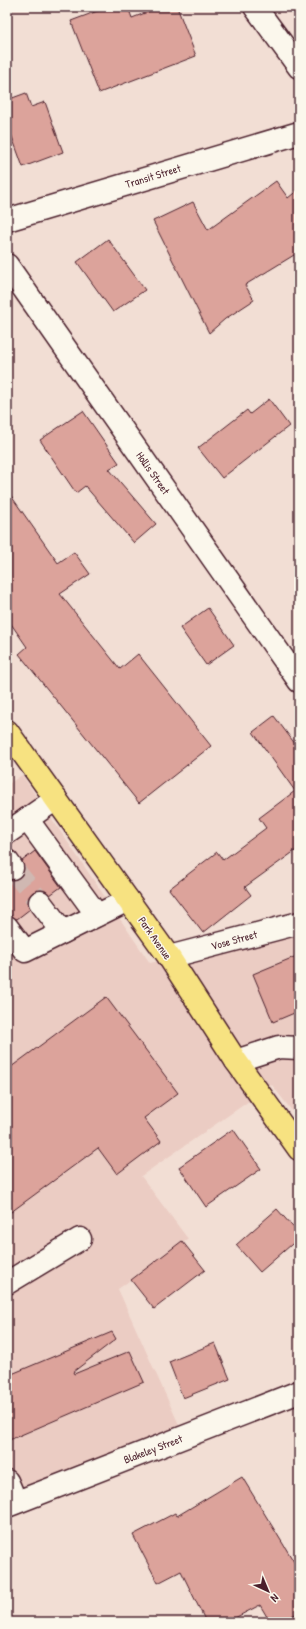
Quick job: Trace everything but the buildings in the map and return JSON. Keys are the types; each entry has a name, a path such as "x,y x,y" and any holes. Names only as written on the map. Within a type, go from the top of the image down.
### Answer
{"main road":[{"name":"Park Avenue","path":"7,731 169,957 236,1061 299,1149"}],"street":[{"path":"254,7 299,67"},
{"name":"Transit Street","path":"7,220 299,133"},
{"name":"Hollis Street","path":"7,265 299,681"},
{"path":"7,833 56,799"},
{"path":"28,819 97,915"},
{"path":"7,926 25,951 128,900"},
{"path":"40,902 63,932"},
{"name":"Vose Street","path":"169,957 299,923"},
{"path":"236,1061 279,1047 299,1048"},
{"path":"7,1282 80,1239"},
{"name":"Blakeley Street","path":"11,1504 299,1392"},
{"path":"7,1481 11,1504"}],"shaded area":[{"path":"22,775 150,963 299,930 299,1120 272,1085 141,1176 188,1239 118,1289 189,1447 7,1515 7,785"}],"tunnel":[{"path":"12,868 40,902"}]}
